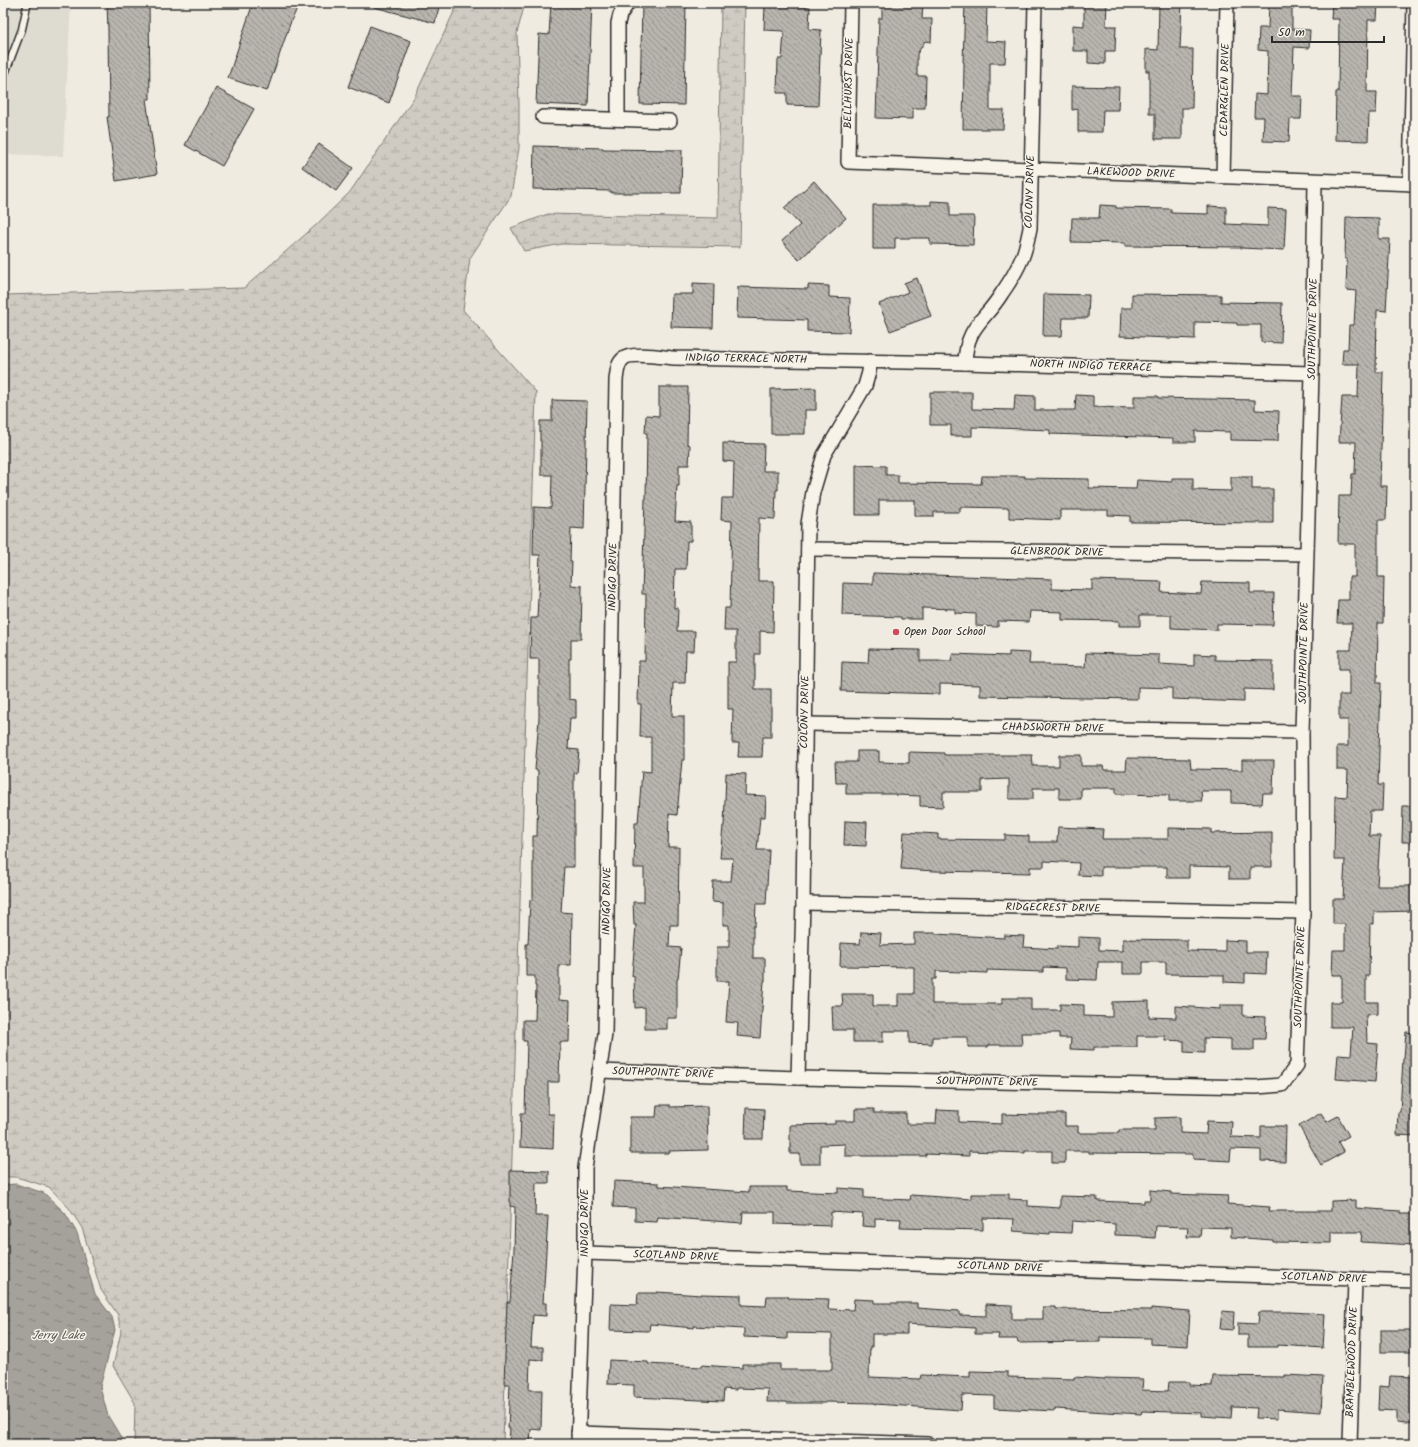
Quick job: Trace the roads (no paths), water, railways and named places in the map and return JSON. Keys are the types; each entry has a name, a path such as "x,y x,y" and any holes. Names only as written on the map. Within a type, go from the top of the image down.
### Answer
{"street":[{"path":"618,120 618,23 620,15 628,3"},
{"name":"BELLHURST DRIVE","path":"848,162 851,3"},
{"name":"COLONY DRIVE","path":"965,363 965,351 968,340 974,328 1001,295 1022,258 1030,228 1035,3"},
{"name":"CEDARGLEN DRIVE","path":"1223,177 1227,3"},
{"path":"1412,184 1414,3"},
{"path":"543,117 670,121"},
{"name":"LAKEWOOD DRIVE","path":"848,162 1412,184"},
{"name":"SOUTHPOINTE DRIVE","path":"599,1071 798,1078 1248,1087 1282,1085 1297,1065 1303,912 1302,732 1312,373 1315,180"},
{"name":"INDIGO TERRACE NORTH","path":"624,358 631,356 870,361"},
{"name":"INDIGO DRIVE","path":"578,1439 585,1253 585,1168 605,1034 616,380 618,367 624,358"},
{"name":"COLONY DRIVE","path":"798,1078 803,903 808,524 813,492 824,455 865,386 870,361"},
{"name":"NORTH INDIGO TERRACE","path":"870,361 1312,373"},
{"name":"GLENBROOK DRIVE","path":"808,549 1306,554"},
{"name":"CHADSWORTH DRIVE","path":"805,724 1302,732"},
{"name":"RIDGECREST DRIVE","path":"803,903 1303,912"},
{"name":"SCOTLAND DRIVE","path":"585,1253 1415,1281"},
{"name":"BRAMBLEWOOD DRIVE","path":"1350,1444 1355,1280"},
{"path":"578,1439 928,1444"}],"lane":[{"path":"3,78 22,29 27,6 26,3"}],"water":[{"name":"Jerry Lake","path":"16,1184 44,1193 65,1213 77,1233 95,1294 112,1317 115,1330 100,1387 108,1416 125,1444 3,1444 3,1185"}],"place":[{"name":"Open Door School","path":"896,632"}]}
